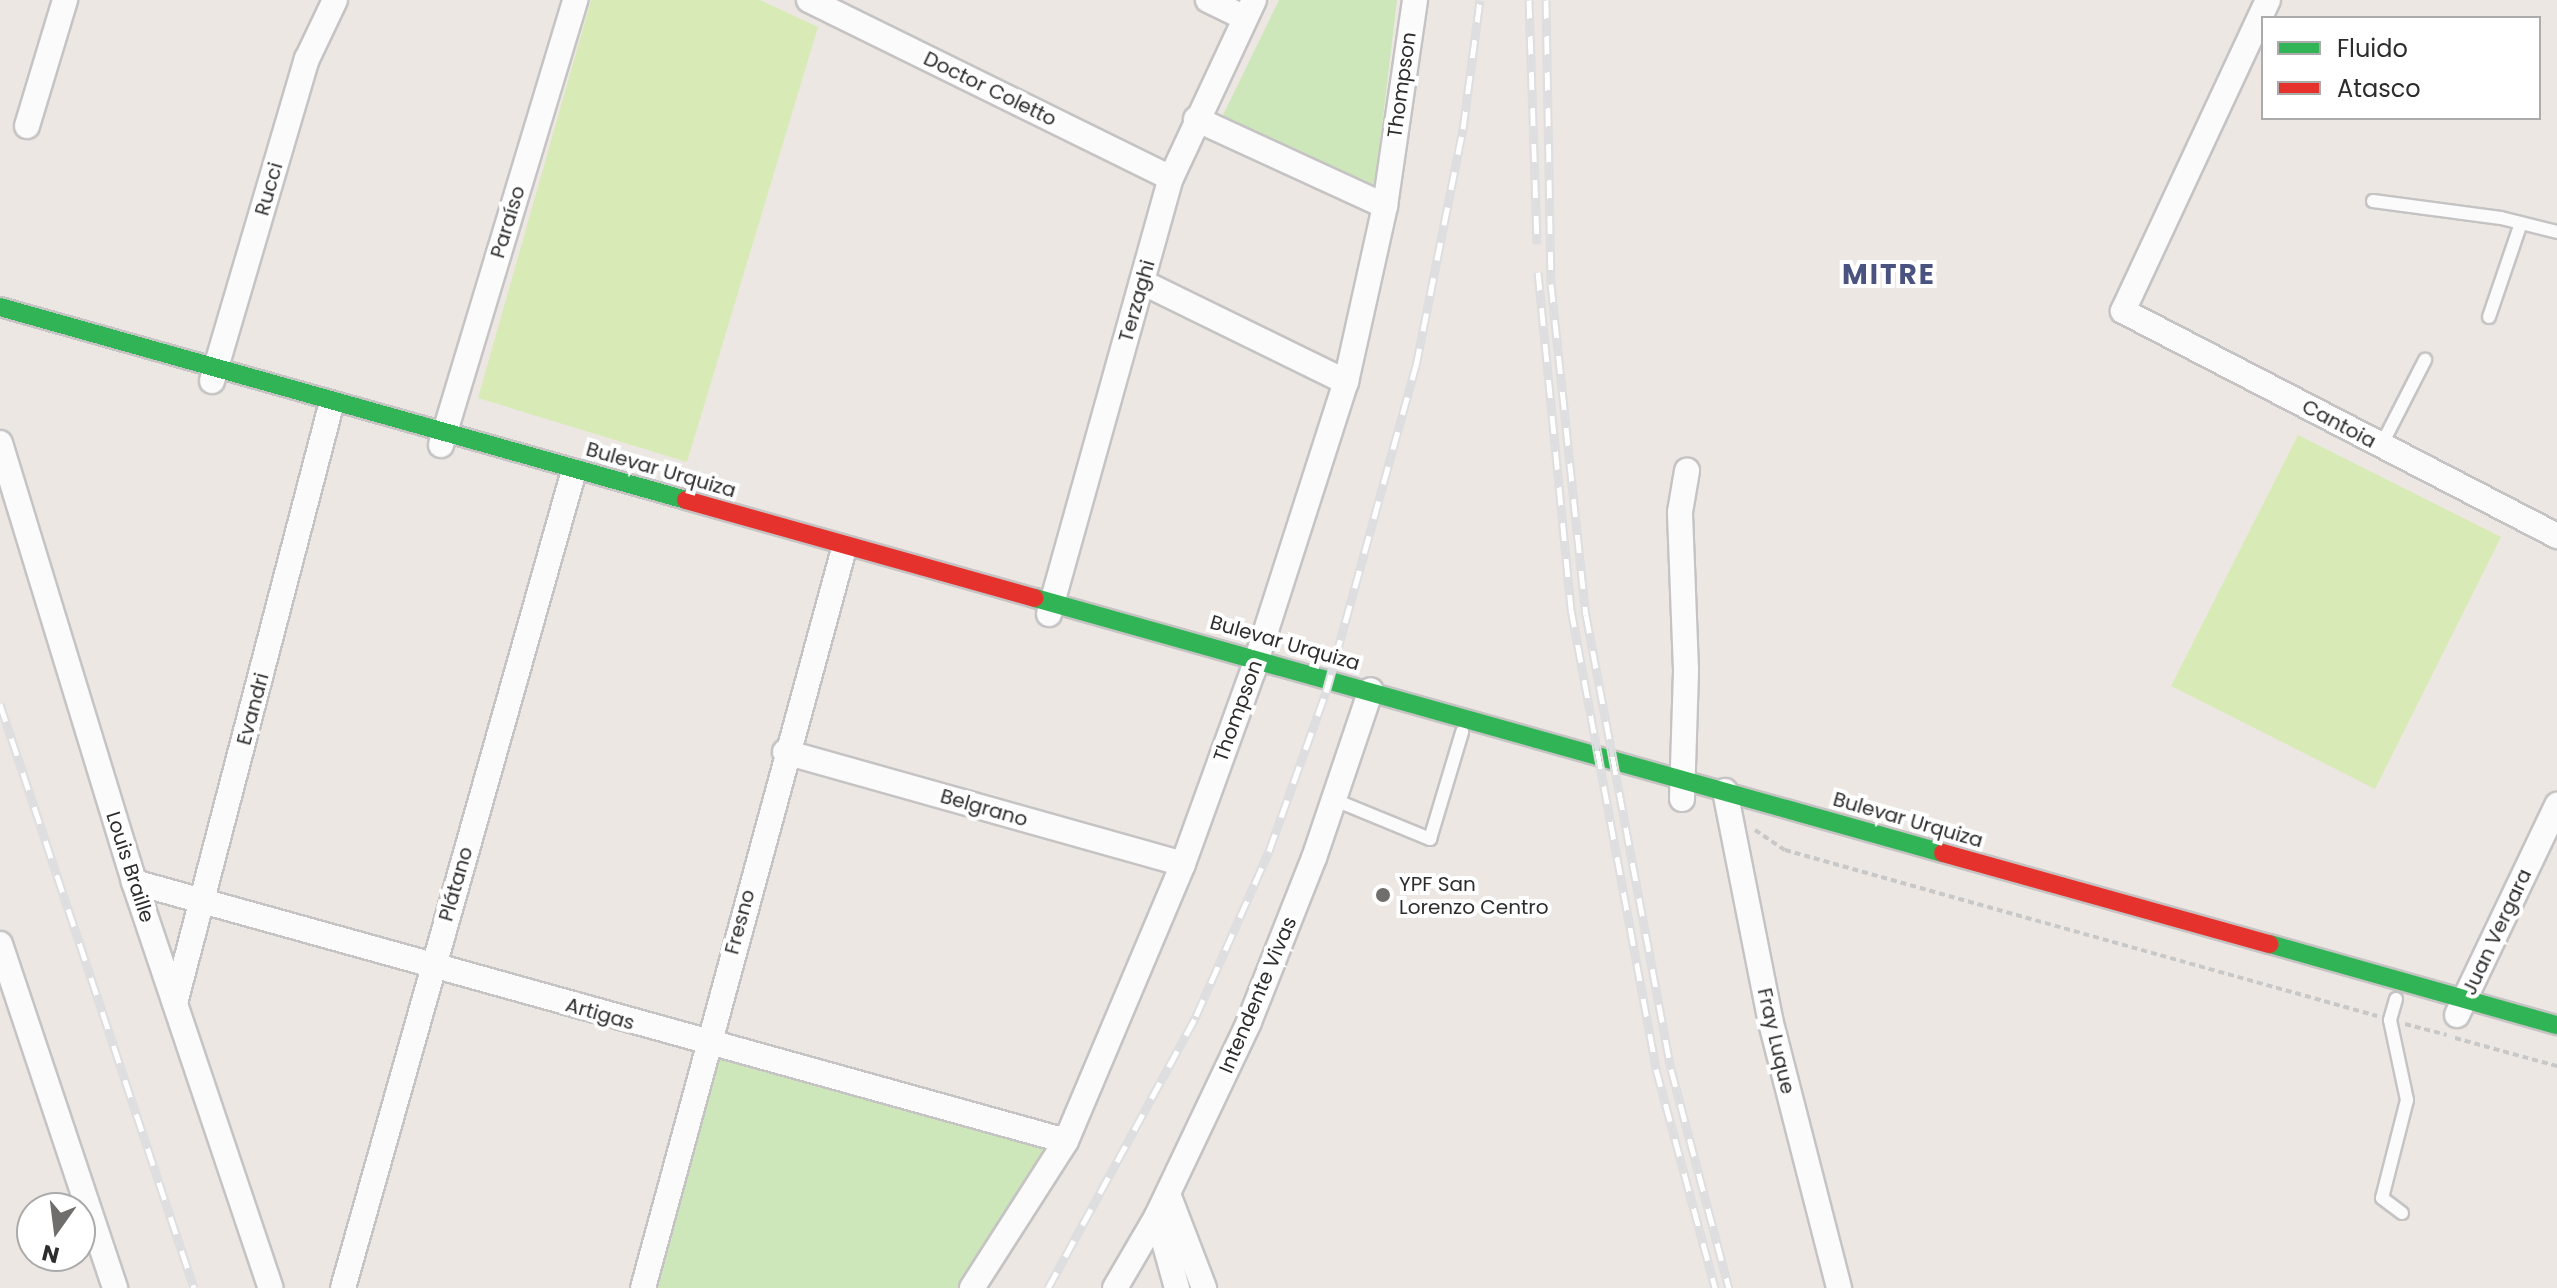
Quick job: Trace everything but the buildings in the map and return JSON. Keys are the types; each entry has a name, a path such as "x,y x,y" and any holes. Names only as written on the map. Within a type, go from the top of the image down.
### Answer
{"main road":[{"name":"Bulevar Urquiza","path":"0,307 329,413 443,439 571,481 842,556 1051,608"},
{"name":"Bulevar Urquiza","path":"0,326 214,375 1369,697 2396,999 2461,1007 2557,1025"},
{"name":"Bulevar Urquiza","path":"1369,697 1462,732 1681,789"},
{"name":"Bulevar Urquiza","path":"1726,802 2461,1007 2557,1043"}],"street":[{"path":"27,126 65,0"},
{"name":"Rucci","path":"214,375 307,59 335,0"},
{"name":"Paraíso","path":"443,439 575,0"},
{"path":"1208,0 1250,9"},
{"name":"Thompson","path":"972,1288 1066,1141 1183,864 1255,665 1346,382 1385,206 1415,0"},
{"name":"Cantoia","path":"2268,0 2123,311 2557,536"},
{"name":"Doctor Coletto","path":"812,1 1171,178"},
{"name":"Terzaghi","path":"1051,608 1171,178 1250,9"},
{"path":"1196,119 1385,206"},
{"path":"1142,282 1346,382"},
{"name":"Evandri","path":"175,1003 329,413"},
{"name":"Louis Braille","path":"0,443 134,882 271,1288"},
{"path":"1681,789 1686,670 1680,512 1687,471"},
{"name":"Plátano","path":"343,1288 571,481"},
{"name":"Fresno","path":"643,1288 785,752 842,556"},
{"name":"Intendente Vivas","path":"1115,1288 1162,1205 1244,1034 1335,800 1369,697"},
{"name":"Belgrano","path":"785,752 1183,864"},
{"name":"Fray Luque","path":"1726,802 1770,1019 1839,1288"},
{"name":"Juan Vergara","path":"2461,1007 2557,805"},
{"name":"Artigas","path":"134,882 1066,1141"},
{"path":"0,944 111,1284"},
{"path":"0,1013 26,1021"},
{"path":"1162,1205 1177,1288"},
{"path":"1162,1205 1204,1288"}],"lane":[{"path":"2373,201 2521,223 2557,232"},
{"path":"2489,317 2521,223"},
{"path":"2381,446 2425,360"},
{"path":"1335,800 1430,839 1462,732"},
{"path":"2396,999 2390,1020 2407,1100 2382,1198 2402,1213"}],"path":[{"path":"1726,802 1785,850 2557,1066"}],"green space":[{"path":"591,0 760,0 818,27 687,462 478,398"},
{"path":"1279,0 1397,0 1375,184 1363,185 1232,124 1223,115"},
{"path":"2298,435 2501,537 2375,789 2171,686"},
{"path":"708,1044 1066,1141 972,1288 643,1288"}],"railway":[{"path":"1048,1288 1196,1016 1269,851 1326,692 1416,366 1463,129 1480,0"},
{"path":"1529,0 1537,244"},
{"path":"1546,0 1551,284 1586,615 1671,1069 1729,1288"},
{"path":"1538,272 1571,609 1656,1069 1715,1288"},
{"path":"0,704 194,1288"}],"traffic: fast":[{"path":"0,307 686,500"},
{"path":"1035,598 1943,853"},
{"path":"2270,944 2557,1025"}],"traffic: jam":[{"path":"686,500 1035,598"},
{"path":"1943,853 2270,944"}],"place":[{"name":"YPF San Lorenzo Centro","path":"1383,895"}],"district":[{"name":"MITRE","path":"1889,275"}]}
